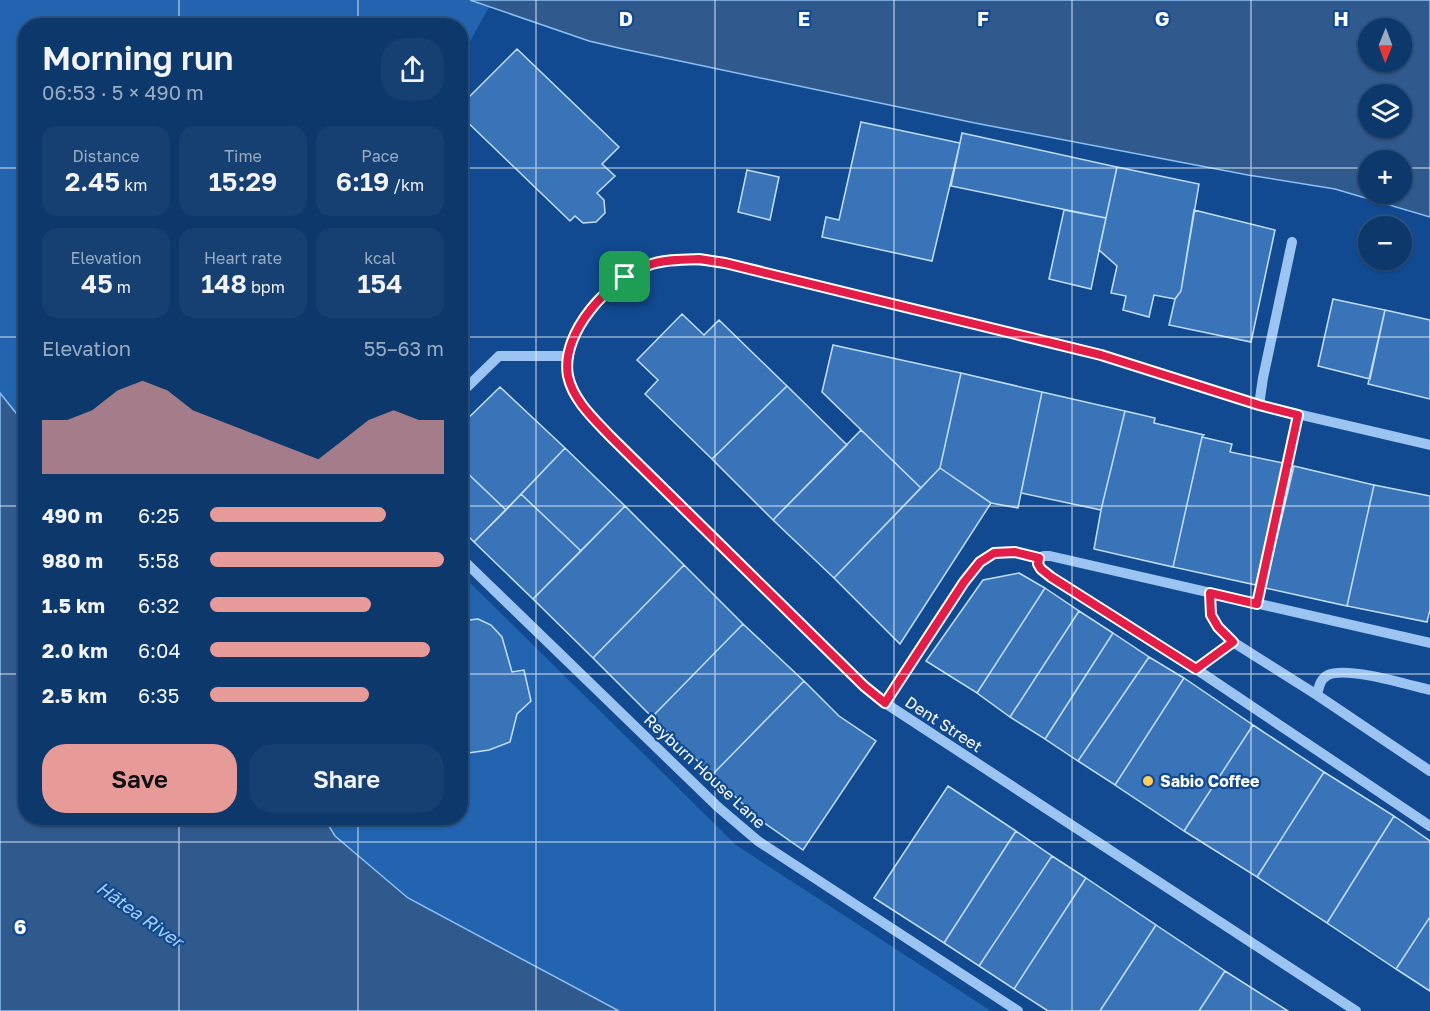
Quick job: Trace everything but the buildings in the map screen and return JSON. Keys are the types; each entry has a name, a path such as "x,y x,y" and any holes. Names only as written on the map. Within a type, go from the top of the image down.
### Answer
{"street":[{"path":"1259,405 1292,242"},
{"path":"468,386 499,356 568,356 572,339 586,316 625,277 650,264 699,259 725,263 1101,355 1259,405 1430,445"},
{"name":"Dent Street","path":"568,356 568,377 575,394 588,413 864,686 885,703 1356,1011"},
{"path":"1257,604 1298,415"},
{"path":"885,703 964,582 980,562 994,553 1015,552 1039,558 1050,556 1430,643"},
{"path":"1039,558 1038,564 1041,569 1051,577 1196,669 1430,826"},
{"name":"Reyburn House Lane","path":"468,565 718,807 758,841 1018,1011"},
{"path":"1210,593 1211,615 1218,627 1233,642 1430,771"},
{"path":"1196,669 1233,642"},
{"path":"1317,695 1321,680 1328,675 1340,672 1430,690"}],"shaded area":[{"path":"0,0 470,0 489,7 468,45 468,18 18,18 18,415 0,393"},
{"path":"468,581 736,845 991,1011 619,1011 408,898 335,836 328,825 468,825"}],"water":[{"path":"470,0 1430,0 1430,217 1386,204 1412,204 1412,150 1358,150 1358,196 1335,189 1248,175 975,123 589,41"},
{"name":"Hātea River","path":"0,393 18,415 18,825 328,825 335,836 408,898 619,1011 0,1011"}],"place":[{"name":"Sabio Coffee","path":"1148,781"}],"route":[{"path":"699,259 725,263 1101,355 1298,415 1257,604 1210,593 1211,615 1218,627 1233,642 1196,669 1051,577 1041,569 1038,564 1039,558 1015,552 994,553 980,562 964,582 885,703 864,686 610,436 588,413 575,394 568,377 568,356 572,339 586,316 625,277 650,264 674,260 699,259"}]}
